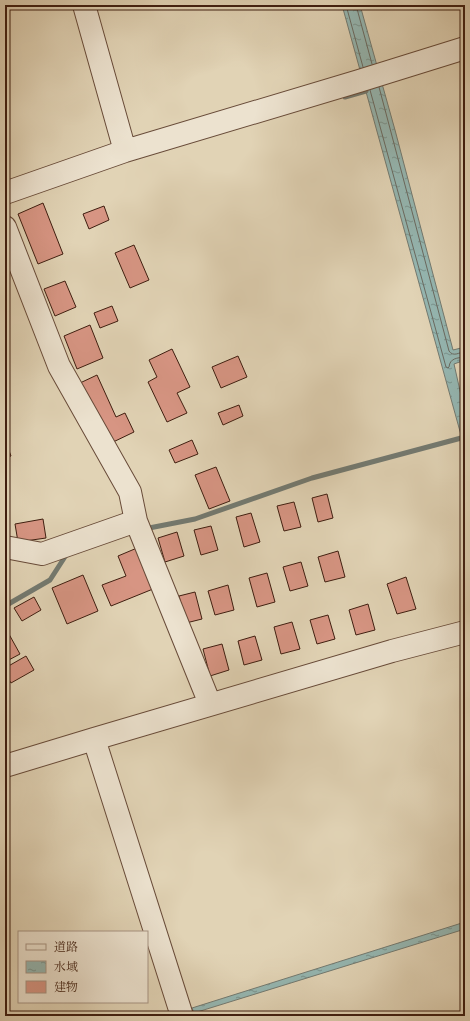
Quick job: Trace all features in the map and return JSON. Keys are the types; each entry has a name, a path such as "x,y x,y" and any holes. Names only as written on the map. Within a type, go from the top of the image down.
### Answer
{"street":[{"path":"84,5 125,151"},
{"path":"5,193 125,151 465,48"},
{"path":"5,226 59,366 130,492 140,530 210,704"},
{"path":"5,547 42,554 140,530"},
{"path":"5,766 210,704 392,651 465,632"},
{"path":"94,739 182,1016"}],"water":[{"path":"342,5 360,5 395,130 453,350 465,347 465,360 454,364 465,413 465,437 461,435"},
{"path":"465,922 465,929 194,1013 192,1008"}],"building":[{"path":"43,203 63,254 38,264 18,214"},
{"path":"104,206 109,220 89,229 83,214"},
{"path":"134,245 149,280 130,288 115,253"},
{"path":"65,281 76,307 55,316 44,289"},
{"path":"112,306 118,321 100,328 94,313"},
{"path":"90,325 103,358 77,369 64,336"},
{"path":"172,349 190,387 177,393 187,413 167,422 148,382 157,377 149,360"},
{"path":"238,356 247,377 221,388 212,367"},
{"path":"97,375 116,417 125,413 134,432 109,444 80,383"},
{"path":"239,405 243,416 223,425 218,413"},
{"path":"5,440 11,456 5,458"},
{"path":"192,440 198,454 175,463 169,450"},
{"path":"216,467 230,501 209,509 195,475"},
{"path":"327,494 333,518 318,522 312,498"},
{"path":"294,502 301,527 284,531 277,506"},
{"path":"251,513 260,542 244,547 236,517"},
{"path":"43,519 46,538 18,542 15,524"},
{"path":"211,526 218,550 201,555 194,530"},
{"path":"177,532 184,556 165,562 158,538"},
{"path":"137,548 153,589 111,606 102,585 126,576 118,556"},
{"path":"338,551 345,577 325,582 318,557"},
{"path":"301,562 308,586 290,591 283,567"},
{"path":"267,573 275,602 257,607 249,578"},
{"path":"83,575 98,611 67,624 52,588"},
{"path":"406,577 416,609 397,614 387,584"},
{"path":"228,585 234,610 215,615 208,591"},
{"path":"195,592 202,619 186,623 179,596"},
{"path":"34,597 41,610 22,621 14,608"},
{"path":"368,604 375,630 356,635 349,610"},
{"path":"328,615 335,639 317,644 310,620"},
{"path":"292,622 300,649 281,654 274,627"},
{"path":"5,627 20,654 5,662"},
{"path":"255,636 262,660 244,665 238,641"},
{"path":"222,644 229,670 210,676 203,649"},
{"path":"26,656 34,670 11,683 5,673 5,668"}],"waterway":[{"path":"345,97 366,91"},
{"path":"144,529 195,519 312,478 465,437"},
{"path":"5,606 50,580 68,552"}]}
